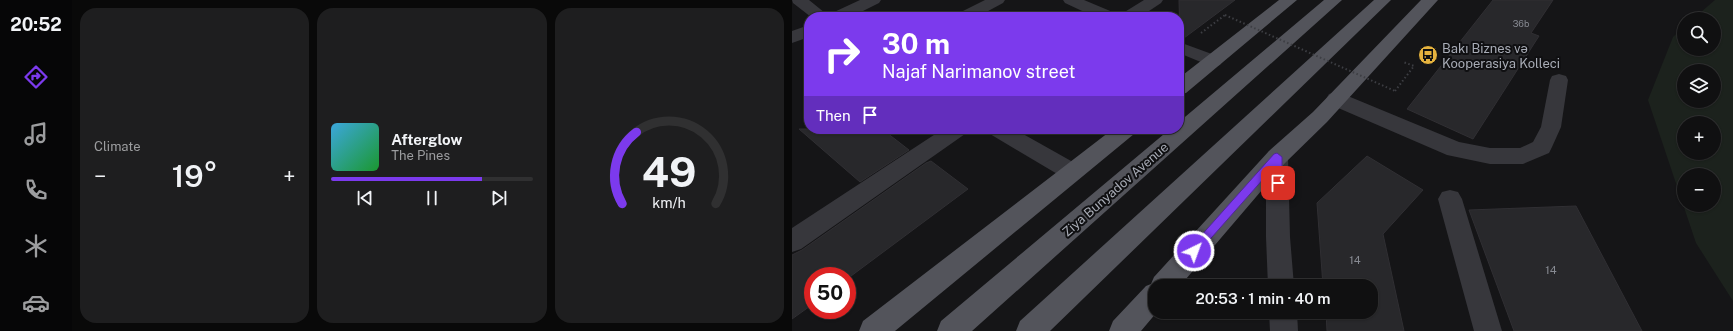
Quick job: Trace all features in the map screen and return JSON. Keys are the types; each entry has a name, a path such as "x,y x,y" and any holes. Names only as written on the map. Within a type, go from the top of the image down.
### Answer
{"main road":[{"path":"1184,84 1289,0"},
{"name":"Ziya Bunyadov Avenue","path":"1184,130 1334,0"},
{"path":"1030,331 1382,0"},
{"path":"1168,279 1277,157 1320,117 1430,0"},
{"path":"874,331 1121,134"},
{"name":"Ziya Bunyadov Avenue","path":"951,331 1179,134"},
{"path":"1123,331 1148,302"}],"street":[{"path":"799,0 815,12"},
{"path":"849,12 874,0"},
{"path":"974,12 997,0"},
{"path":"1071,0 1098,12"},
{"path":"1137,12 1155,0"},
{"path":"792,38 804,32"},
{"path":"1184,49 1214,61"},
{"path":"1336,99 1455,149 1490,156 1523,156 1541,147 1548,134 1551,127 1559,80"},
{"path":"792,241 951,134"},
{"path":"1006,134 1072,172"},
{"path":"1277,157 1278,237 1281,279"},
{"path":"1450,199 1488,331"},
{"path":"1283,319 1284,331"}],"path":[{"path":"1200,33 1225,16 1395,91 1414,66"}],"shaded area":[{"path":"1715,0 1733,0 1733,301 1696,243 1686,212 1721,212 1721,168 1677,168 1677,186 1648,100 1673,37 1677,33 1677,56 1721,56 1721,12 1701,12"}],"building":[{"path":"1179,0 1235,0 1184,38 1184,12 1179,12"},
{"path":"1493,0 1553,0 1531,33 1539,36 1473,139 1407,109"},
{"path":"799,129 804,129 804,133"},
{"path":"805,134 888,134 909,150 860,182"},
{"path":"1367,156 1423,190 1383,234 1404,331 1327,331 1326,319 1378,319 1378,279 1322,279 1317,203"},
{"path":"931,161 968,189 856,272 856,267 804,267 804,310 792,319 792,255 802,250"},
{"path":"1576,206 1642,331 1514,331 1469,210"}],"place":[{"name":"Bakı Biznes və Kooperasiya Kolleci","path":"1428,55"}],"route":[{"path":"1194,251 1277,157 1278,183"}]}
